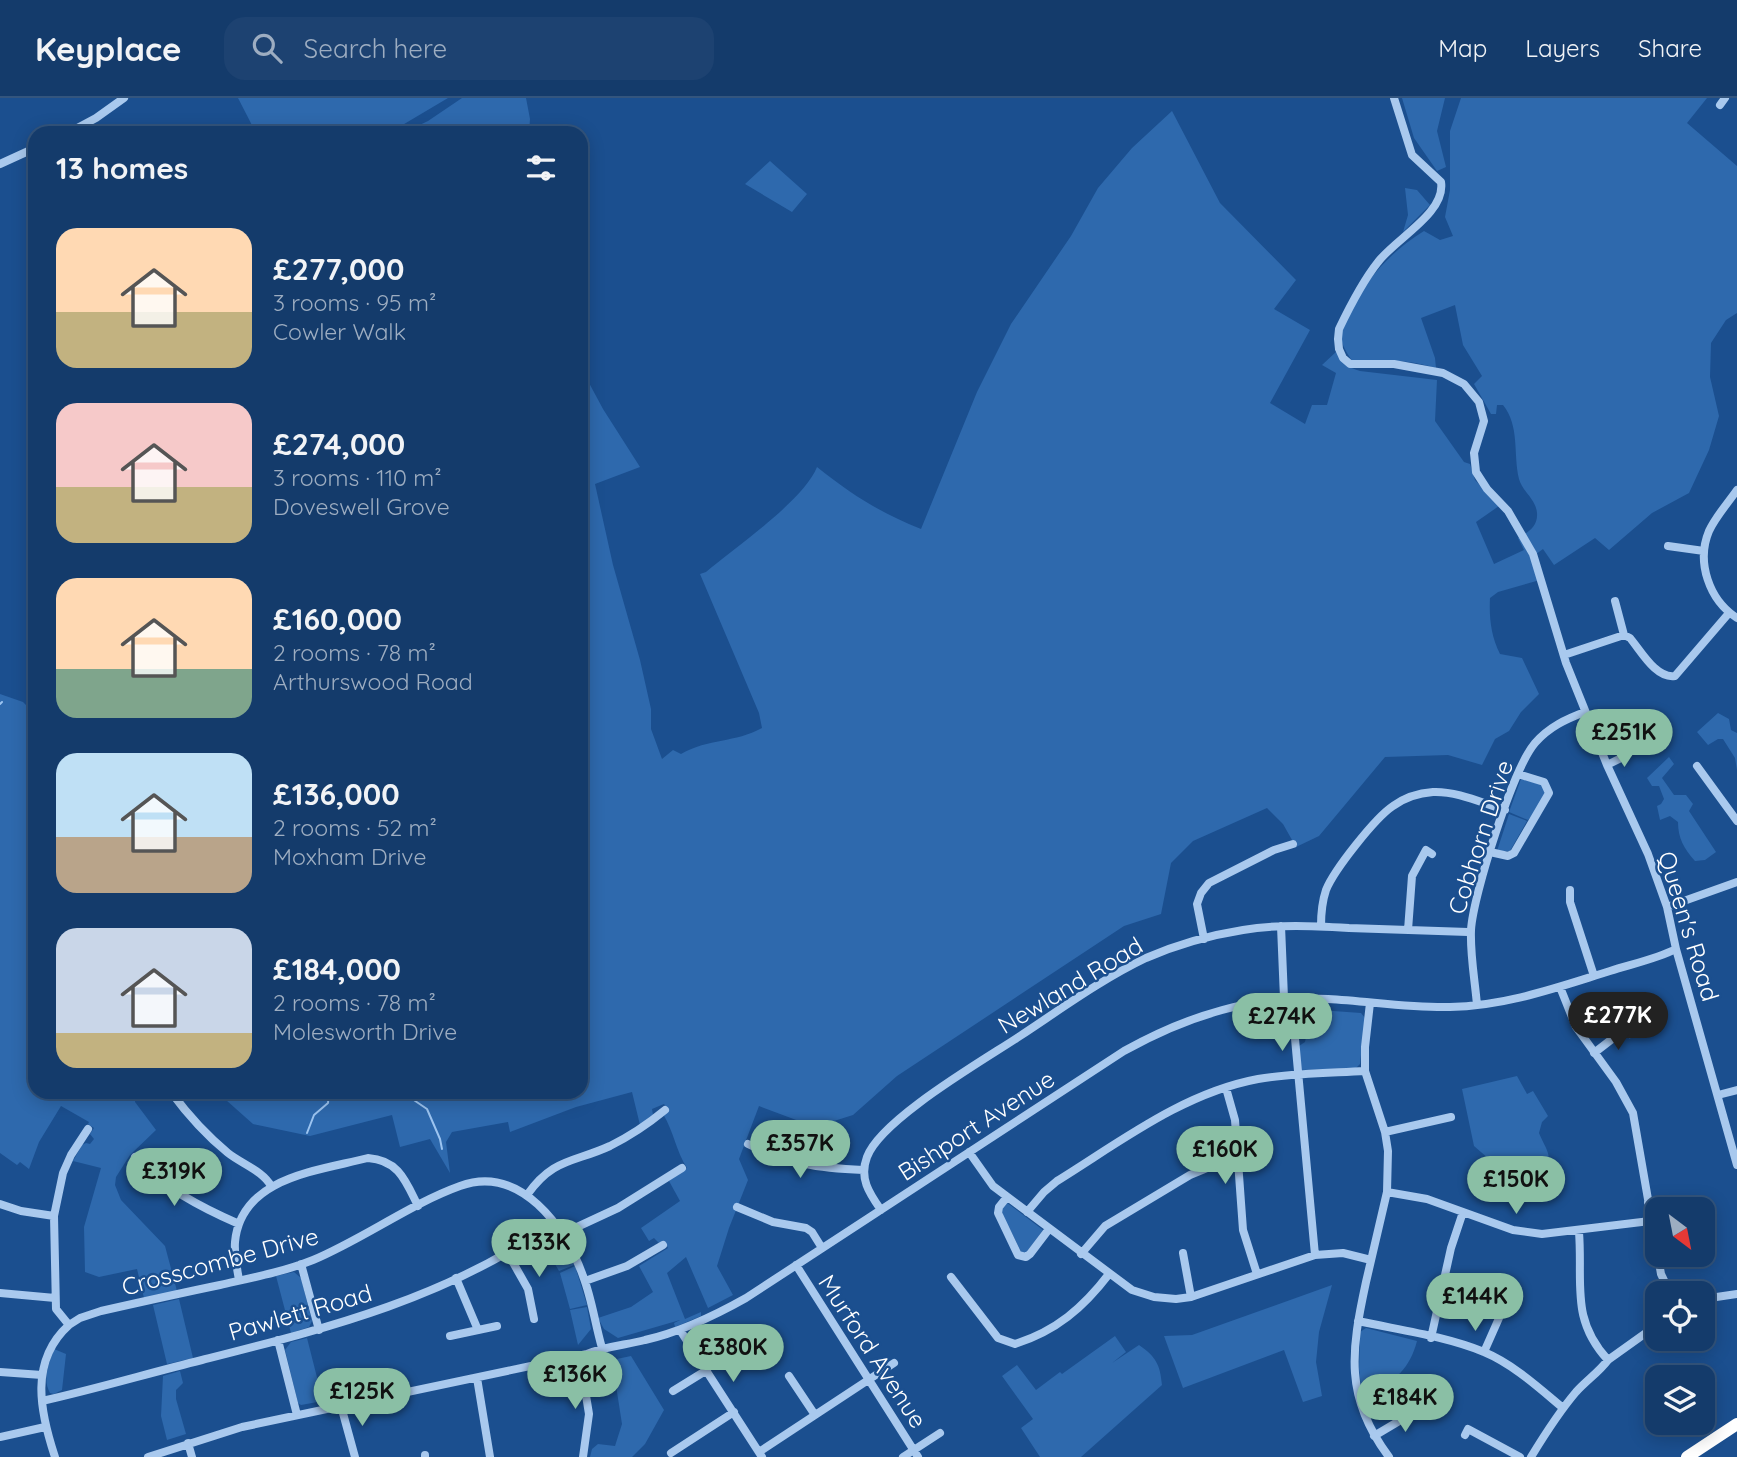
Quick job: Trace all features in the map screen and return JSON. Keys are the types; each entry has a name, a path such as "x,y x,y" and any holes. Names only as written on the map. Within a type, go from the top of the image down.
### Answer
{"highway":[{"path":"1687,1457 1737,1424"}],"street":[{"path":"81,126 124,98"},
{"name":"Queen's Road","path":"1394,98 1412,155 1441,182 1441,194 1425,218 1393,245 1373,268 1339,329 1339,349 1350,364 1394,364 1443,373 1472,391 1479,401 1484,421 1473,462 1480,479 1507,511 1533,554 1585,712 1648,854 1667,907 1676,949 1737,1165"},
{"path":"0,164 28,151"},
{"path":"1737,490 1712,526 1704,551 1704,566 1710,586 1718,600 1737,618"},
{"path":"1668,546 1704,551"},
{"path":"1615,601 1624,635"},
{"path":"1564,654 1624,635 1630,638 1660,673 1671,677 1680,672 1729,612"},
{"name":"Cobhorn Drive","path":"1477,1005 1471,932 1475,899 1518,774 1525,757 1543,735 1565,719 1585,712"},
{"path":"1629,721 1651,749"},
{"path":"1607,765 1625,756 1643,740"},
{"path":"1697,766 1737,821"},
{"path":"1490,852 1508,856 1514,853 1549,793 1544,782 1518,774"},
{"path":"1321,926 1321,907 1331,879 1381,816 1393,806 1418,794 1442,792 1505,810"},
{"path":"1204,939 1198,904 1201,893 1209,883 1272,847 1293,844"},
{"path":"1408,930 1412,876 1426,850"},
{"path":"1667,907 1737,882"},
{"path":"1570,890 1570,902 1594,976"},
{"path":"1281,926 1284,998"},
{"name":"Newland Road","path":"863,1170 874,1144 925,1099 1124,970 1168,950 1243,930 1281,926 1471,932"},
{"name":"Bishport Avenue","path":"148,1457 242,1427 587,1354 680,1330 723,1311 1125,1051 1189,1019 1251,1002 1284,998 1430,1008 1477,1005 1529,996 1676,949"},
{"path":"1560,987 1576,1027 1616,1082 1633,1113 1647,1197"},
{"path":"1370,1003 1365,1071 1385,1132 1388,1151 1387,1192 1358,1321 1354,1345 1355,1375 1359,1401 1374,1436 1389,1457"},
{"path":"1294,1028 1315,1255"},
{"path":"1594,1053 1625,1029"},
{"path":"1027,1212 1057,1181 1171,1111 1209,1093 1257,1079 1365,1071"},
{"path":"1226,1088 1234,1120 1245,1241 1257,1275"},
{"path":"1718,1095 1737,1090"},
{"path":"176,1099 210,1138 265,1177 271,1186"},
{"path":"527,1195 540,1178 556,1165 610,1146 660,1111"},
{"path":"1385,1132 1451,1117"},
{"path":"55,1457 45,1427 42,1375 47,1352 69,1325 56,1309 54,1216 63,1173 87,1135"},
{"path":"752,1144 803,1166 863,1170 866,1186 881,1210"},
{"path":"969,1152 983,1174 1007,1197 1109,1275 1132,1290 1154,1297 1191,1297 1315,1255 1343,1253 1371,1260"},
{"path":"239,1280 235,1253 239,1224 251,1203 271,1186 285,1180 368,1158 376,1159 392,1164 400,1171 418,1206"},
{"path":"136,1162 185,1198 239,1224"},
{"path":"1081,1254 1105,1226 1189,1175 1207,1168 1237,1164"},
{"path":"562,1234 618,1208 677,1168"},
{"name":"Crosscombe Drive","path":"69,1325 101,1311 302,1264 462,1185 482,1182 505,1186 527,1195 554,1222 585,1281 602,1348"},
{"path":"1387,1192 1427,1199 1513,1230 1546,1234 1645,1222"},
{"path":"1007,1197 998,1213 1018,1255 1026,1257 1030,1254 1049,1229"},
{"path":"0,1204 54,1216"},
{"path":"744,1207 773,1222 806,1228 822,1248"},
{"path":"1431,1338 1451,1248 1463,1212"},
{"name":"Pawlett Road","path":"42,1401 319,1330 408,1299 507,1252 554,1222"},
{"path":"1579,1231 1582,1314 1589,1335 1608,1360"},
{"path":"585,1281 617,1270 658,1246"},
{"path":"507,1252 534,1319"},
{"path":"1183,1253 1191,1297"},
{"path":"302,1264 319,1330"},
{"name":"Murford Avenue","path":"796,1265 916,1454"},
{"path":"951,1281 998,1338 1014,1344 1034,1336 1082,1307 1109,1275"},
{"path":"456,1278 478,1331"},
{"path":"0,1293 55,1298"},
{"path":"1715,1297 1737,1294"},
{"path":"1484,1352 1507,1300"},
{"path":"1358,1321 1484,1352 1502,1361 1563,1408"},
{"path":"450,1336 497,1326"},
{"path":"680,1330 760,1454 894,1363"},
{"path":"1531,1457 1563,1408 1592,1376 1604,1368 1608,1360 1645,1334"},
{"path":"278,1340 297,1415"},
{"path":"581,1365 589,1414 583,1457"},
{"path":"673,1391 707,1370"},
{"path":"0,1373 42,1375"},
{"path":"789,1376 815,1415"},
{"path":"477,1378 490,1457"},
{"path":"341,1406 355,1457"},
{"path":"1374,1436 1421,1408"},
{"path":"671,1453 734,1412"},
{"path":"0,1437 45,1427"},
{"path":"1468,1429 1520,1457"},
{"path":"903,1457 916,1454 940,1433"},
{"path":"188,1443 192,1457"}],"shaded area":[{"path":"238,98 448,98 401,126 252,126"},
{"path":"462,98 526,98 530,119 530,126 418,126"},
{"path":"1402,98 1445,98 1437,131 1446,167 1437,171 1414,138"},
{"path":"1461,98 1707,98 1687,123 1737,166 1737,313 1726,320 1711,343 1710,377 1719,416 1709,450 1689,493 1652,513 1609,550 1595,538 1554,565 1543,549 1532,557 1540,580 1498,592 1490,598 1491,627 1500,654 1522,658 1539,694 1521,712 1509,731 1495,739 1482,765 1448,755 1385,757 1319,836 1296,847 1283,824 1267,808 1193,841 1171,863 1161,914 1124,926 897,1076 853,1115 815,1127 759,1106 739,1159 748,1180 717,1266 733,1295 708,1308 686,1257 667,1273 685,1319 701,1312 701,1316 675,1327 674,1323 680,1320 618,1338 604,1329 598,1318 631,1307 653,1292 639,1266 668,1248 664,1241 659,1243 654,1238 649,1241 641,1228 680,1201 669,1181 687,1168 663,1114 668,1109 664,1104 652,1109 653,1115 640,1125 632,1092 576,1107 510,1132 508,1122 452,1132 446,1142 450,1173 430,1139 400,1147 392,1115 310,1136 253,1124 225,1099 588,1099 588,381 640,467 595,484 613,565 640,660 651,709 651,729 662,759 673,750 681,754 702,745 752,733 762,728 759,713 700,574 706,572 784,508 810,480 817,467 866,502 921,529 977,392 1011,324 1071,236 1098,188 1132,148 1172,111 1220,203 1296,280 1274,309 1310,330 1270,403 1305,424 1312,405 1327,405 1336,373 1322,365 1337,351 1345,364 1360,371 1437,380 1435,421 1464,462 1470,464 1475,480 1499,506 1476,522 1494,564 1524,550 1518,538 1532,528 1537,513 1519,479 1512,422 1503,405 1497,405 1496,414 1491,414 1474,384 1482,376 1463,345 1455,305 1421,318 1436,368 1394,361 1352,361 1341,339 1342,328 1355,303 1389,258 1424,231 1440,240 1453,236 1445,217 1450,190 1450,131"},
{"path":"770,161 807,194 792,212 745,184"},
{"path":"1405,188 1417,190 1430,205 1403,232 1408,215"},
{"path":"0,694 23,702 28,707 28,1099 135,1099 156,1130 130,1155 116,1177 115,1185 121,1200 165,1246 177,1291 144,1298 137,1269 99,1277 85,1272 84,1227 101,1168 73,1161 82,1145 90,1144 94,1139 90,1134 94,1128 89,1122 61,1106 39,1142 29,1169 20,1162 17,1165 0,1153"},
{"path":"1718,713 1729,719 1731,730 1737,733 1737,770 1735,758 1723,739 1708,745 1697,732"},
{"path":"1669,757 1674,764 1662,778 1674,795 1686,795 1693,804 1689,811 1716,852 1705,860 1695,861 1688,852 1680,838 1678,822 1670,816 1660,820 1657,806 1664,799 1659,786 1652,786 1647,778"},
{"path":"1521,779 1543,785 1546,791 1528,820 1509,812"},
{"path":"1509,814 1527,821 1510,851 1497,851"},
{"path":"1291,1008 1361,1013 1365,1018 1360,1064 1356,1068 1301,1070 1299,1046 1305,1042 1306,1037 1298,1033 1297,1024 1293,1024"},
{"path":"1517,1076 1527,1094 1533,1091 1548,1116 1542,1122 1539,1133 1549,1156 1550,1181 1548,1189 1537,1195 1503,1190 1499,1173 1489,1159 1474,1146 1462,1089"},
{"path":"1006,1202 1043,1230 1026,1253 1022,1254 1005,1224 1001,1208"},
{"path":"554,1232 564,1244 574,1265 559,1271 541,1240 542,1236"},
{"path":"575,1266 587,1305 570,1309 560,1273"},
{"path":"294,1272 301,1278 312,1321 309,1327 291,1333 276,1276"},
{"path":"1332,1285 1319,1332 1316,1362 1322,1396 1303,1402 1284,1350 1183,1388 1164,1336 1192,1335"},
{"path":"179,1299 193,1358 167,1364 153,1305"},
{"path":"587,1307 591,1329 578,1345 570,1310"},
{"path":"1366,1328 1417,1341 1410,1359 1400,1373 1370,1393 1361,1387 1359,1369 1360,1332"},
{"path":"1115,1336 1126,1352 1112,1363 1139,1345 1156,1362 1162,1385 1081,1457 1040,1457 1021,1428 1033,1419 1002,1376 1017,1365 1036,1390"},
{"path":"307,1338 323,1401 301,1405 298,1403 285,1350 291,1342"},
{"path":"54,1349 66,1354 62,1390 54,1394 50,1393 46,1377"},
{"path":"631,1356 664,1410 645,1444 632,1457 590,1457 592,1449 598,1444 615,1446 622,1424 612,1360"},
{"path":"180,1371 183,1383 176,1390 176,1399 186,1434 167,1440 161,1416 163,1376"}],"waterway":[{"path":"307,1133 314,1115 328,1103 328,1099"},
{"path":"412,1099 427,1109 442,1149"}]}
